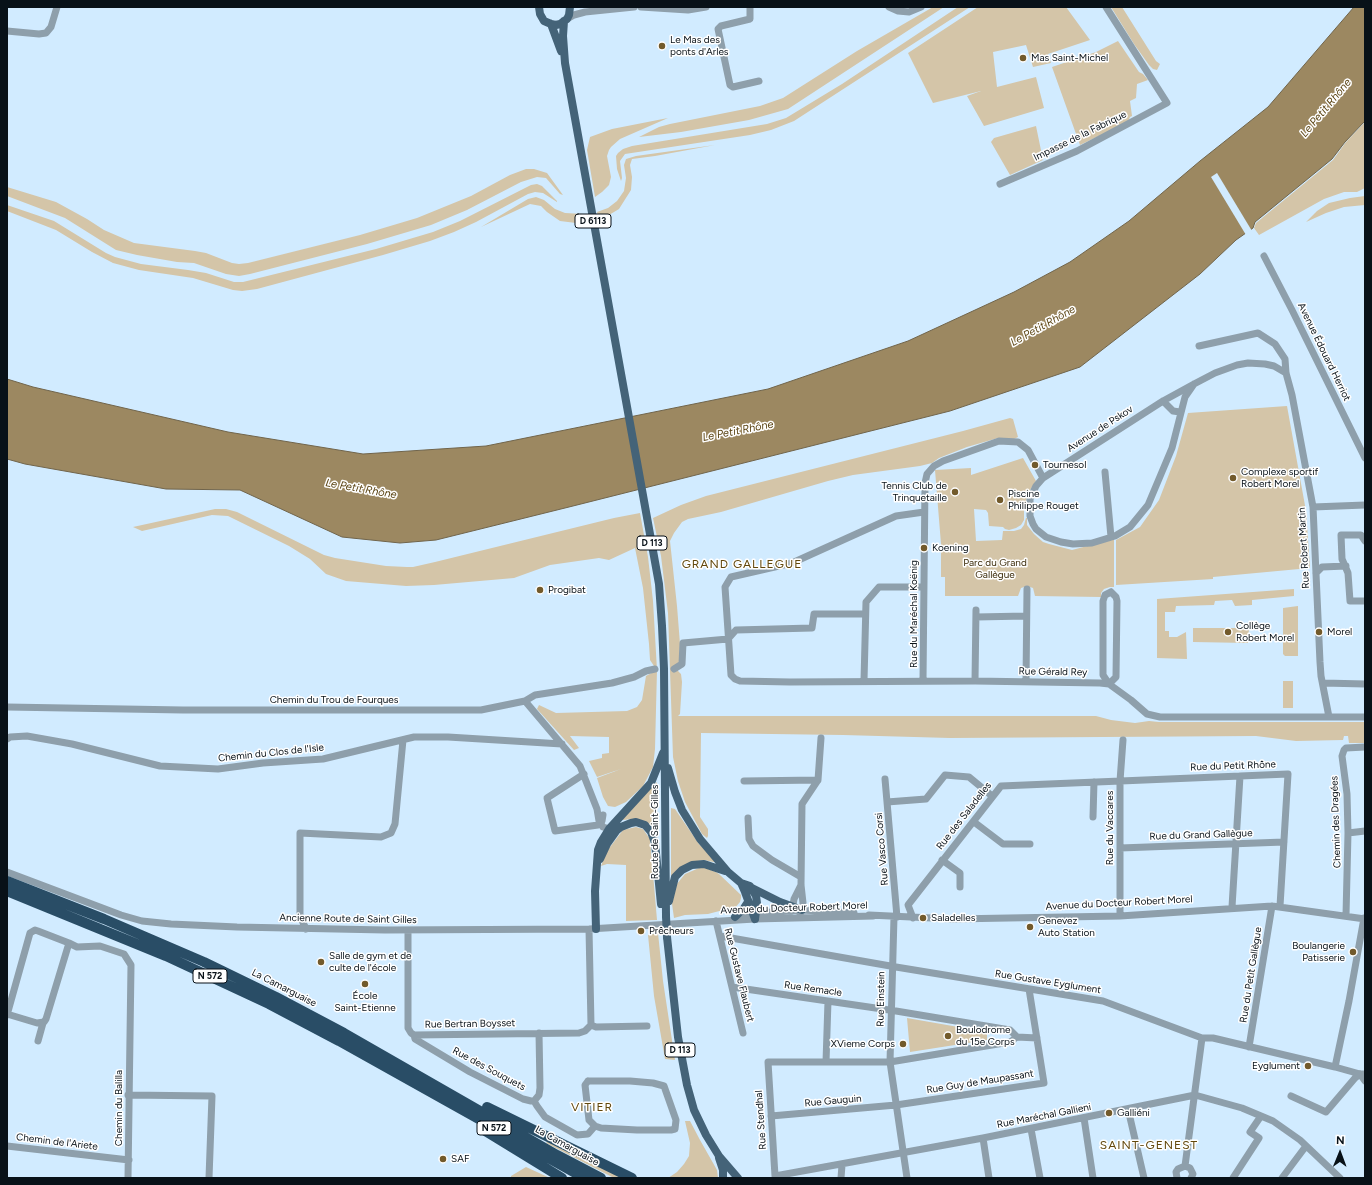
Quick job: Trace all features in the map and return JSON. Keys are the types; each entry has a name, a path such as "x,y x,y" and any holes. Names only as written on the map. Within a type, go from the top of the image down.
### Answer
{"highway":[{"name":"La Camarguaise","path":"7,880 104,919 204,962 276,997 376,1051 557,1155 600,1178"},
{"name":"La Camarguaise","path":"7,891 101,928 199,970 300,1020 584,1178"},
{"path":"376,1051 444,1084 474,1101 632,1178"},
{"path":"405,1078 451,1110 562,1178"}],"main road":[{"path":"539,7 542,18 551,24 560,24 566,20 570,7"},
{"name":"D 6113","path":"566,20 563,36 565,63 645,502"},
{"name":"D 6113","path":"551,24 565,63"},
{"name":"Route de Saint-Gilles","path":"645,502 659,584 662,626 665,739 666,916 678,1037 687,1085 694,1110 706,1135 719,1156 738,1178"},
{"path":"592,929 597,869 613,828 651,782 665,751"},
{"path":"665,751 675,792 682,810 700,839 728,872 741,883 746,892 748,902 755,915"},
{"path":"613,828 636,822 645,825 651,832 655,844 661,904 666,916"},
{"path":"666,916 675,877 682,870 692,865 704,864 728,872"},
{"path":"741,883 750,886 793,911 802,910"},
{"path":"750,886 758,903 755,915"},
{"path":"735,916 748,902"},
{"name":"Route de Saint-Gilles","path":"719,1156 723,1170 723,1178"}],"street":[{"path":"7,31 39,34 46,33 51,27 57,7"},
{"path":"566,20 574,15 585,12 634,7"},
{"path":"640,7 688,10 706,7"},
{"path":"750,7 750,19 721,26 718,29 730,85 733,87 759,82"},
{"path":"889,7 898,11 909,12 921,7"},
{"name":"Impasse de la Fabrique","path":"1000,184 1077,151 1167,103 1150,73 1106,7"},
{"name":"Avenue Édouard Herriot","path":"1264,256 1365,458"},
{"name":"Rue Robert Martin","path":"1199,346 1258,333 1275,344 1285,359 1286,373 1292,395 1313,507 1320,662 1322,683 1329,717"},
{"name":"Avenue de Pskov","path":"1194,384 1185,397 1172,448 1148,505 1130,527 1111,537 1092,543 1073,544 1046,537 1036,528 1030,516 1030,499 1036,486 1043,478 1163,402 1194,384 1214,373 1236,365 1248,363 1265,364 1274,366 1286,373"},
{"path":"1163,402 1173,411 1180,412"},
{"name":"Rue du Maréchal Koënig","path":"923,681 924,512 925,483 927,474 934,466 943,461 999,442 1019,443 1028,450 1043,478"},
{"path":"1105,472 1111,537"},
{"path":"1313,507 1365,505"},
{"path":"728,639 725,587 731,577 792,563 896,516 924,512"},
{"path":"1365,541 1361,535 1341,535 1342,559 1348,573 1350,600 1365,600"},
{"path":"1316,573 1322,567 1346,566"},
{"path":"864,681 866,602 879,587 924,587"},
{"path":"1026,682 1027,590"},
{"path":"1109,684 1116,677 1117,601 1116,597 1111,592 1105,595 1104,602 1103,675 1109,684 1147,714 1160,717 1365,717"},
{"path":"674,670 682,664 683,643 728,639 736,630 812,628 814,614 865,614"},
{"path":"975,681 976,614 1026,616"},
{"name":"Rue Gérald Rey","path":"728,639 731,675 740,681 975,681 1109,684"},
{"name":"Chemin du Trou de Fourques","path":"7,707 183,710 481,710 525,701 535,696 634,678 646,671 655,669"},
{"path":"1322,683 1365,684"},
{"path":"525,701 580,766 597,809 600,824"},
{"name":"Chemin du Clos de l'Isle","path":"7,739 10,737 27,736 72,744 160,766 218,769 263,763 323,759 414,737 448,737 562,744"},
{"path":"802,910 802,804 818,780 821,738"},
{"path":"306,929 300,916 300,833 381,837 391,833 395,824 403,740"},
{"name":"Rue du Vaccares","path":"1120,916 1120,781 1122,740"},
{"name":"Chemin des Dragées","path":"1346,915 1348,833 1347,794 1342,756 1346,748 1365,747"},
{"path":"584,774 548,798 555,831 600,824 613,828"},
{"name":"Rue du Petit Rhône","path":"1120,781 1288,774 1284,842 1276,906"},
{"path":"887,802 926,799 945,775 969,777 992,796"},
{"path":"1232,907 1240,776"},
{"name":"Rue Vasco Corsi","path":"885,779 896,903 895,917"},
{"path":"744,781 818,780"},
{"name":"Rue des Saladelles","path":"908,905 1001,786 1120,781"},
{"path":"1093,817 1094,782"},
{"path":"597,809 613,828"},
{"path":"600,824 603,815"},
{"path":"748,818 748,839 753,846 772,860 801,877"},
{"path":"974,822 1003,844 1030,844"},
{"path":"1348,833 1365,831"},
{"name":"Rue du Grand Gallègue","path":"1120,848 1284,842"},
{"path":"942,860 960,873 960,887"},
{"name":"Ancienne Route de Saint Gilles","path":"7,872 93,906 121,915 142,920 171,924 306,929 408,930 592,929 658,925"},
{"path":"793,911 794,898 801,885"},
{"path":"896,903 908,905 913,918"},
{"name":"Avenue du Docteur Robert Morel","path":"658,925 716,921 793,911 852,917 873,916 953,919 1120,916 1232,907 1276,906 1365,918"},
{"name":"Rue du Petit Gallègue","path":"1249,1047 1276,906"},
{"name":"Avenue du Docteur Robert Morel","path":"802,910 852,913 873,916"},
{"name":"Avenue du Docteur Robert Morel","path":"716,921 735,916 755,915"},
{"name":"Rue Einstein","path":"895,917 892,966 890,1062 907,1178"},
{"path":"1335,1067 1350,1001 1365,918"},
{"name":"Rue Gustave Flaubert","path":"716,921 743,1033"},
{"path":"539,1033 579,1032 585,1031 591,1025 592,929"},
{"name":"Chemin du Balilla","path":"7,1014 30,933 35,930 77,946 100,946 124,954 131,965 128,1178"},
{"name":"Rue Bertran Boysset","path":"408,930 408,1028 410,1033 414,1035 539,1033"},
{"name":"Rue Gustave Eyglument","path":"720,936 1103,1001 1202,1038 1213,1038 1363,1074"},
{"path":"38,1041 69,943"},
{"name":"Rue Remacle","path":"732,987 891,1010 1010,1030 1017,1036"},
{"name":"Rue Guy de Maupassant","path":"896,1105 1044,1083 1029,989"},
{"path":"828,1001 826,1062 890,1062 1010,1042 1017,1036 1037,1038"},
{"path":"7,1014 37,1023 43,1023"},
{"path":"591,1025 647,1026"},
{"name":"Rue des Souquets","path":"414,1035 415,1039 470,1072 523,1099 534,1101 539,1095 540,1088 539,1033"},
{"path":"1185,1166 1202,1038"},
{"name":"Rue Stendhal","path":"775,1176 768,1062 826,1062"},
{"path":"1291,1096 1326,1112 1355,1078 1363,1074 1365,1081"},
{"path":"588,1081 630,1081 654,1083 664,1086 676,1120 675,1128 671,1130 601,1128 596,1126 589,1120 585,1085 588,1081"},
{"path":"128,1095 212,1096 209,1178"},
{"name":"Rue Maréchal Gallieni","path":"775,1176 1031,1129 1195,1095 1242,1108 1273,1121 1300,1140 1340,1178"},
{"path":"534,1101 536,1106 546,1117 577,1135 588,1134 596,1126"},
{"name":"Rue Gauguin","path":"771,1116 896,1105"},
{"path":"1128,1109 1144,1178"},
{"path":"1233,1178 1259,1138 1250,1132 1261,1116"},
{"path":"1084,1118 1093,1178"},
{"path":"1031,1129 1040,1178"},
{"path":"983,1138 990,1178"},
{"name":"Chemin de l'Ariete","path":"7,1146 129,1160"},
{"path":"1282,1178 1306,1146"},
{"path":"841,1178 842,1164"},
{"path":"1174,1177 1178,1168 1185,1166 1190,1168 1193,1174 1191,1178"}],"green space":[{"path":"933,7 944,7 788,109 749,120 681,132 639,137 659,127 670,124 760,106 783,98 857,51"},
{"path":"958,7 970,7 794,121 771,130 750,135 625,154 620,161 621,181 617,169 616,156 623,149 632,146 767,124 786,118 842,84"},
{"path":"978,7 1066,7 1090,40 1048,54 1051,63 1033,67 1026,45 993,52 997,87 1036,77 1044,108 984,126 967,96 981,91 933,103 908,53"},
{"path":"1111,7 1122,7 1156,61 1160,64 1157,70 1153,69 1149,65"},
{"path":"1118,41 1139,72 1148,80 1137,84 1136,98 1130,101 1132,116 1128,122 1080,145 1052,67 1096,52"},
{"path":"668,118 620,139 611,147 607,156 611,177 609,185 595,197 587,150 590,137 612,129"},
{"path":"1365,122 1365,188 1357,192 1344,192 1324,199 1259,235 1254,228 1256,223 1333,160 1346,142"},
{"path":"1036,126 1043,160 1010,175 991,142 994,138"},
{"path":"715,145 632,159 630,165 632,177 631,190 619,209 599,221 597,212 608,208 617,201 624,191 626,178 624,165 626,159 636,156"},
{"path":"526,169 534,169 547,173 563,195 560,194 546,178 537,177 521,182 467,210 431,225 367,244 239,276 226,274 194,263 177,262 116,250 65,218 7,196 7,187 56,202 104,230 134,243 206,253 232,263 239,264 360,235 417,218 471,196 510,175"},
{"path":"537,184 542,186 557,202 543,193 535,192 528,194 476,222 430,241 257,289 242,291 233,290 193,278 139,270 113,263 56,230 7,211 7,205 54,221 115,257 141,264 206,273 234,282 243,282 376,249 433,232 460,221 531,185"},
{"path":"1365,196 1365,205 1344,207 1306,222 1317,211 1329,203"},
{"path":"536,197 544,200 555,209 565,213 584,214 586,222 581,226 576,223 560,221 541,206 530,204 481,227 528,199"},
{"name":"Complexe sportif Robert Morel","path":"1287,406 1306,511 1310,568 1213,577 1213,579 1116,585 1116,540 1140,527 1159,500 1176,456 1188,413"},
{"path":"1010,418 1013,419 1018,437 1014,439 998,438 967,447 939,458 932,463 853,475 721,512 688,519 682,522 670,541 680,644 678,671 681,674 682,682 680,714 678,716 1096,716 1111,720 1135,723 1149,721 1365,722 1365,743 1349,743 1348,736 1344,736 1343,740 1296,741 1256,736 950,738 701,733 700,817 708,829 707,838 702,834 685,802 678,781 673,757 668,613 661,556 653,518 681,505 706,496"},
{"name":"Parc du Grand Gallègue","path":"1023,458 1036,481 1028,493 1024,510 1024,520 1021,525 1009,530 1003,527 989,526 988,513 986,510 974,509 976,541 1002,540 1003,531 1014,531 1021,529 1026,518 1027,525 1043,542 1072,550 1114,539 1114,587 1104,589 1101,593 1101,597 1035,596 1033,588 1027,586 1021,588 1018,596 945,596 945,577 941,577 941,544 935,470 971,468 971,475"},
{"path":"215,509 226,509 237,512 324,555 386,566 407,567 435,562 640,513 648,557 653,601 657,670 655,749 653,767 643,786 626,802 615,807 608,806 603,797 597,778 621,769 597,777 589,761 602,758 602,754 609,753 609,737 570,736 579,748 574,750 537,709 539,705 556,713 627,711 637,707 642,700 646,676 655,671 650,660 643,588 635,548 609,560 599,558 550,565 514,578 406,586 346,581 326,574 310,559 289,546 228,516 212,515 142,531 133,527"},
{"path":"1294,589 1294,596 1252,600 1252,605 1235,606 1232,600 1215,601 1214,605 1176,606 1175,612 1165,612 1165,631 1169,631 1169,637 1177,637 1186,632 1187,659 1157,658 1157,599"},
{"path":"1298,606 1298,656 1285,656 1283,654 1283,608"},
{"path":"1193,628 1249,628 1248,643 1193,642"},
{"path":"1283,681 1293,681 1293,708 1283,708"},
{"path":"657,782 656,827 654,828 648,823 633,819 623,820 629,811"},
{"path":"671,808 675,809 699,844 718,863 704,860 692,862 671,877"},
{"path":"636,827 643,829 650,839 657,920 626,921 626,865 607,864 601,866 607,851 623,830"},
{"path":"699,868 705,868 719,874 741,895 740,902 734,909 729,911 727,909 708,914 685,915 674,918 672,904 676,885 685,874"},
{"path":"658,933 663,981 675,1060 665,1059 654,996 648,935"},
{"name":"Boulodrome du 15e Corps","path":"907,1018 987,1032 987,1040 910,1052"},
{"path":"685,1121 690,1121 717,1170 718,1178 668,1178 677,1172 689,1156 690,1143"},
{"path":"548,1141 626,1178 614,1178 546,1143"},
{"path":"526,1167 550,1178 511,1178 511,1176"}],"water":[{"name":"Le Petit Rhône","path":"1354,7 1365,7 1365,121 1345,142 1332,159 1255,222 1253,228 1236,240 1200,274 1080,367 950,411 436,540 400,543 342,537 240,490 166,489 25,464 7,459 7,379 33,387 228,432 363,454 486,446 768,389 908,341 1014,292 1070,262 1129,221 1200,161 1268,107"}],"pier":[{"path":"1217,173 1252,231 1246,235 1211,177"}],"place":[{"name":"Le Mas des ponts d'Arles","path":"662,46"},
{"name":"Mas Saint-Michel","path":"1023,58"},
{"name":"Tournesol","path":"1035,465"},
{"name":"Complexe sportif Robert Morel","path":"1233,478"},
{"name":"Tennis Club de Trinquetaille","path":"955,492"},
{"name":"Piscine Philippe Rouget","path":"1000,500"},
{"name":"Koening","path":"924,548"},
{"name":"Progibat","path":"540,590"},
{"name":"Collège Robert Morel","path":"1228,632"},
{"name":"Morel","path":"1319,632"},
{"name":"Saladelles","path":"923,918"},
{"name":"Genevez Auto Station","path":"1030,927"},
{"name":"Prêcheurs","path":"641,931"},
{"name":"Boulangerie Patisserie","path":"1353,952"},
{"name":"Salle de gym et de culte de l'école","path":"321,962"},
{"name":"École Saint-Etienne","path":"365,984"},
{"name":"Boulodrome du 15e Corps","path":"948,1036"},
{"name":"XVieme Corps","path":"903,1044"},
{"name":"Eyglument","path":"1308,1066"},
{"name":"Galliéni","path":"1109,1113"},
{"name":"SAF","path":"443,1159"}],"district":[{"name":"GRAND GALLEGUE","path":"742,564"},
{"name":"VITIER","path":"592,1107"},
{"name":"SAINT-GENEST","path":"1149,1145"}]}
